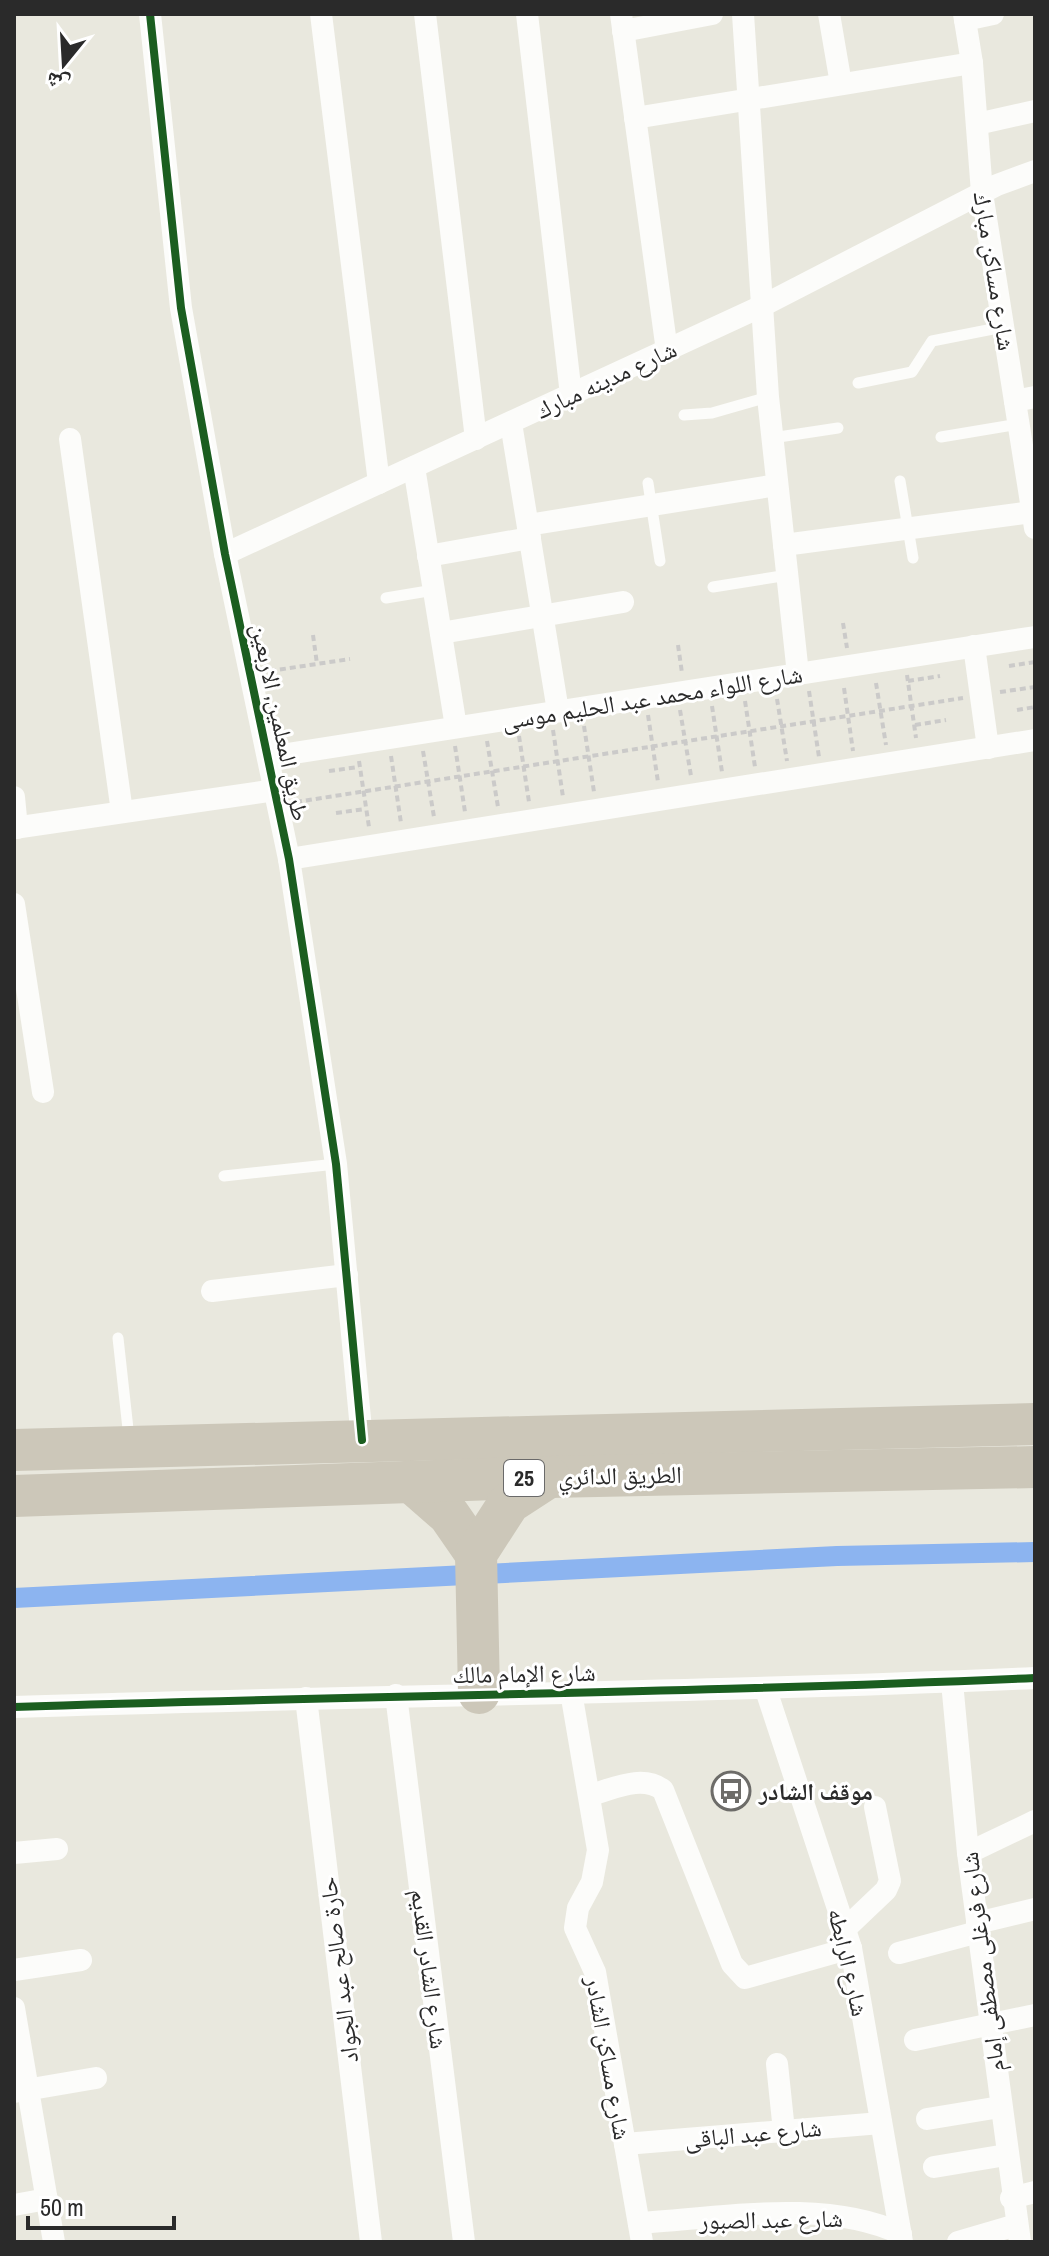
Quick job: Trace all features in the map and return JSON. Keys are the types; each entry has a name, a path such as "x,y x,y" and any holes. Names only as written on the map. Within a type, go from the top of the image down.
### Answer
{"highway":[{"name":"الطريق الدائري","path":"14,1450 1035,1424"},
{"name":"الطريق الدائري","path":"14,1496 549,1477 1035,1467"},
{"path":"476,1554 509,1503 549,1477"},
{"path":"410,1481 449,1515 476,1554 479,1693"}],"street":[{"name":"طريق المعلمين, الاربعين","path":"150,14 181,308 225,554 289,859 336,1164 362,1440"},
{"path":"321,14 379,483"},
{"path":"425,14 476,439"},
{"path":"527,14 571,395"},
{"path":"667,351 622,23 712,14"},
{"path":"743,14 768,397 802,673"},
{"path":"829,14 841,84"},
{"path":"964,17 993,14"},
{"name":"شارع مساكن مبارك","path":"964,17 972,63 982,193 1003,327 1025,399 1019,424 1034,520"},
{"path":"635,118 972,63"},
{"path":"977,124 1035,111"},
{"name":"شارع مدينه مبارك","path":"225,554 667,351 982,193 1035,171"},
{"path":"511,423 542,615 554,712"},
{"path":"70,439 122,812"},
{"path":"414,467 454,727"},
{"path":"428,556 651,505 777,485"},
{"path":"784,545 908,529 1034,520"},
{"path":"441,633 623,602"},
{"name":"شارع اللواء محمد عبد الحليم موسى","path":"268,757 1035,637"},
{"path":"974,646 988,748"},
{"path":"289,859 1035,740"},
{"path":"14,797 15,828 122,812 276,797"},
{"path":"14,904 43,1092"},
{"path":"212,1291 347,1275"},
{"name":"شارع الإمام مالك","path":"14,1707 479,1693 766,1690 1035,1678"},
{"name":"شارع فرغلى مصطفى إمام","path":"952,1682 968,1853 1018,2234"},
{"name":"شارع الرابطه","path":"766,1690 848,1939 902,2238"},
{"name":"شارع مساكن الشادر","path":"571,1692 598,1840 592,1882 578,1908 575,1928 595,1972 640,2232"},
{"name":"شارع الشادر القديم","path":"396,1695 464,2242"},
{"name":"حارة صالح عبد الجواد","path":"306,1698 371,2242"},
{"path":"590,1795 641,1782 653,1783 663,1790 732,1964 745,1978 848,1939 886,1890 890,1881 875,1807"},
{"path":"968,1853 1035,1821"},
{"path":"14,1853 57,1849"},
{"path":"899,1953 1035,1909"},
{"path":"14,1970 81,1960"},
{"path":"14,2008 21,2091 54,2242"},
{"path":"915,2040 1035,2015"},
{"path":"777,2064 784,2131"},
{"path":"21,2091 96,2078"},
{"path":"927,2119 1000,2107"},
{"name":"شارع عبد الباقى","path":"625,2144 881,2123"},
{"path":"934,2167 1006,2155"},
{"path":"1011,2198 1035,2192"},
{"path":"14,2205 47,2199"},
{"name":"شارع عبد الصبور","path":"640,2232 823,2213 863,2219 902,2238"},
{"path":"958,2242 1018,2234"}],"lane":[{"path":"858,383 912,372 932,341 1003,327"},
{"path":"684,415 712,413 768,397"},
{"path":"941,437 1019,424"},
{"path":"772,438 838,428"},
{"path":"900,481 913,558"},
{"path":"648,483 660,561"},
{"path":"713,587 788,575"},
{"path":"386,598 434,590"},
{"path":"224,1176 336,1164"},
{"path":"118,1338 130,1446"}],"path":[{"path":"313,635 317,664"},
{"path":"678,645 685,741 693,795"},
{"path":"904,657 919,758"},
{"path":"250,674 350,659"},
{"path":"873,662 888,763"},
{"path":"1009,666 1035,662"},
{"path":"840,667 856,769"},
{"path":"802,673 814,721 822,774"},
{"path":"908,681 940,676"},
{"path":"773,678 790,779"},
{"path":"742,682 758,784"},
{"path":"709,687 725,790"},
{"path":"276,797 363,791 1035,687"},
{"path":"646,697 661,800"},
{"path":"1017,710 1035,707"},
{"path":"581,708 597,810"},
{"path":"554,712 565,815"},
{"path":"516,718 532,820"},
{"path":"915,725 946,720"},
{"path":"484,723 500,826"},
{"path":"454,727 468,831"},
{"path":"420,733 437,836"},
{"path":"388,738 404,841"},
{"path":"356,743 372,846"},
{"path":"329,771 359,767"},
{"path":"336,813 366,809"}],"waterway":[{"path":"14,1598 837,1556 1035,1552"}],"cycle path":[{"path":"150,14 181,308 225,554 289,859 336,1164 362,1440"},
{"path":"14,1707 1035,1678"}],"place":[{"name":"موقف الشادر","path":"731,1791"}]}
